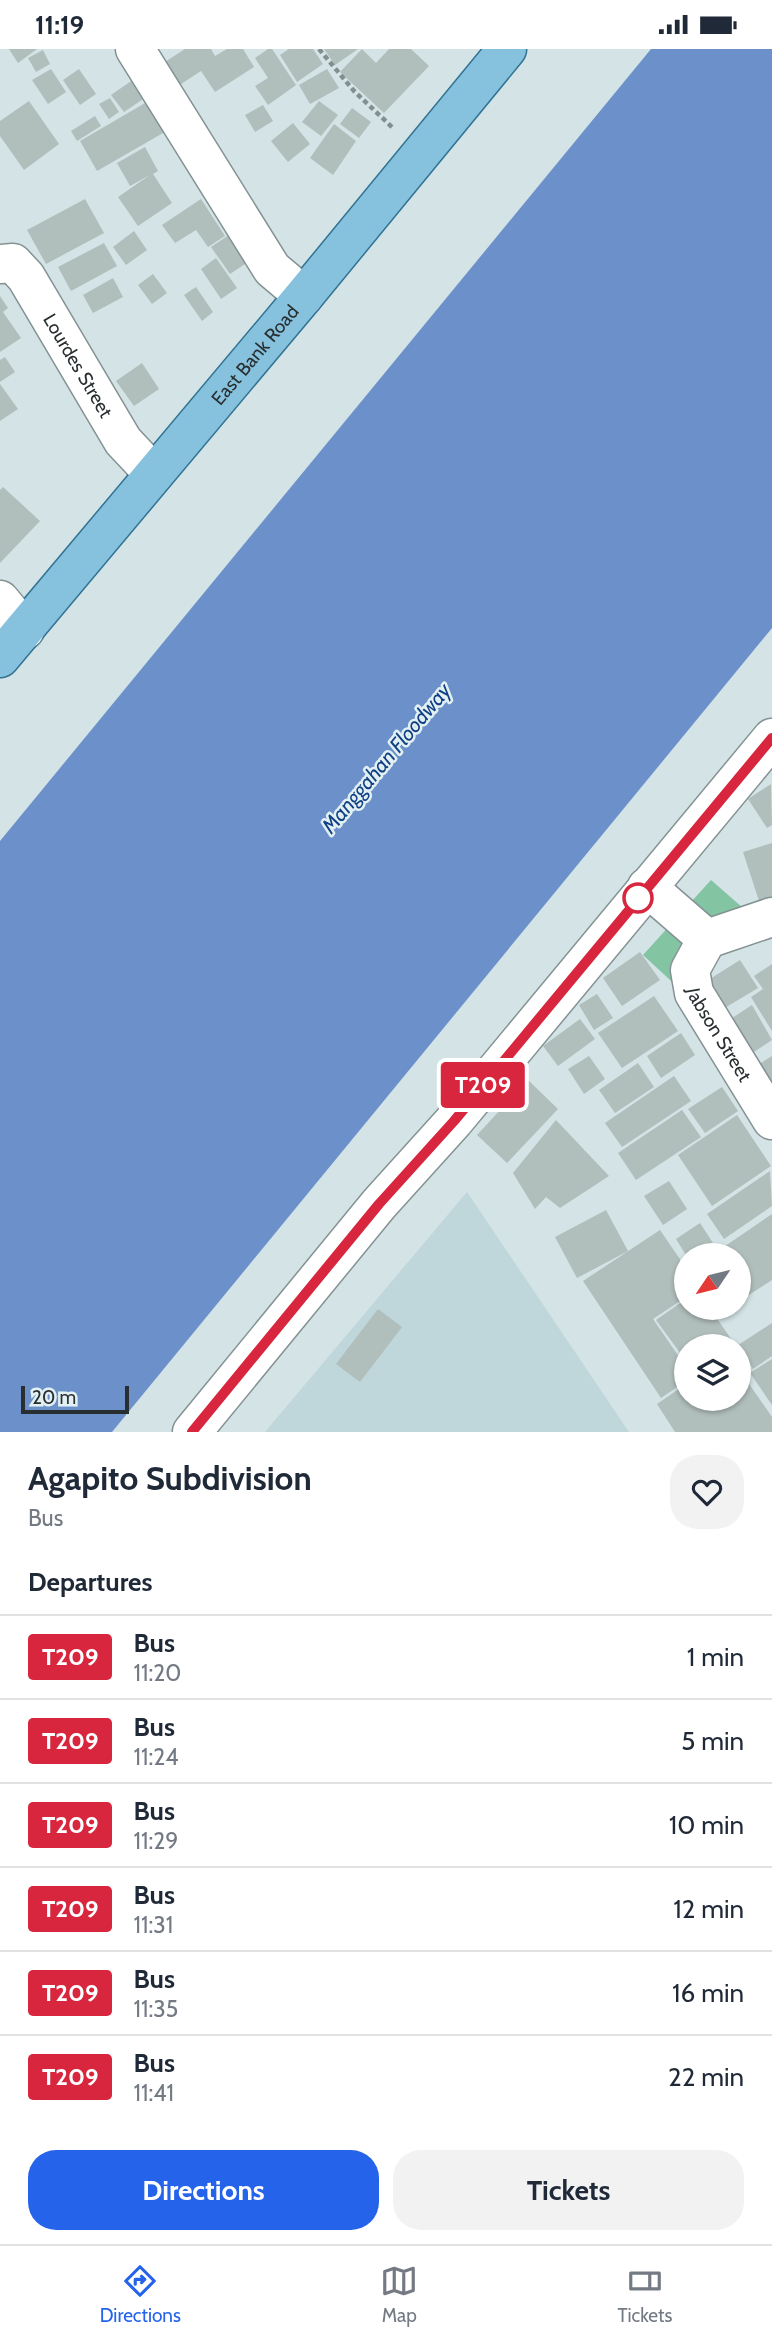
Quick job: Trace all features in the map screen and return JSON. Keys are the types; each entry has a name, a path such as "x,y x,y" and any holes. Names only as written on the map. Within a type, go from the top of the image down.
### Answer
{"main road":[{"name":"East Bank Road","path":"0,658 507,49"}],"street":[{"path":"135,49 272,269 304,296"},
{"name":"Lourdes Street","path":"0,264 13,263 26,277 123,441 154,474"},
{"path":"0,600 25,629"},
{"path":"192,1432 379,1204 454,1121 772,737"},
{"path":"647,887 707,939 772,917"},
{"name":"Jabson Street","path":"707,939 690,970 694,993 772,1120"}],"path":[{"path":"319,49 354,91 421,152"}],"shaded area":[{"path":"467,1192 629,1432 265,1432"}],"green space":[{"path":"711,880 751,915 682,991 643,955"}],"water":[{"name":"Manggahan Floodway","path":"651,49 772,49 772,628 112,1432 0,1432 0,841"}],"building":[{"path":"9,49 37,49 18,63"},
{"path":"185,49 211,49 215,56 227,49 243,49 254,67 215,92 201,71 172,90 157,67"},
{"path":"272,49 296,85 268,105 255,86 268,78 255,58"},
{"path":"289,49 313,49 323,64 297,82 280,55"},
{"path":"324,49 358,49 335,65"},
{"path":"362,49 376,63 389,49 411,49 429,66 384,113 340,72"},
{"path":"43,50 50,64 36,72 28,58"},
{"path":"51,69 66,92 48,104 32,80"},
{"path":"79,69 96,94 80,105 63,80"},
{"path":"327,69 339,88 310,104 299,85"},
{"path":"137,77 149,95 124,112 111,95"},
{"path":"110,98 119,112 109,119 99,104"},
{"path":"152,99 170,129 97,171 80,141"},
{"path":"29,101 59,144 24,170 0,136 0,121"},
{"path":"319,101 338,115 321,136 302,122"},
{"path":"263,105 273,121 255,132 245,115"},
{"path":"352,108 371,122 359,138 340,124"},
{"path":"95,116 101,126 77,141 71,131"},
{"path":"293,123 310,144 288,162 271,141"},
{"path":"334,124 356,141 333,175 310,158"},
{"path":"145,147 158,171 153,174 172,203 138,226 118,197 150,175 130,186 117,163"},
{"path":"85,199 104,233 46,264 27,230"},
{"path":"201,199 225,236 208,247 196,230 175,243 162,225"},
{"path":"134,231 147,250 126,265 113,247"},
{"path":"232,233 251,260 230,274 211,247"},
{"path":"104,243 117,266 71,291 58,267"},
{"path":"216,258 237,288 221,299 201,269"},
{"path":"153,274 167,293 152,304 138,285"},
{"path":"113,278 123,297 93,313 83,295"},
{"path":"196,287 213,312 202,321 184,295"},
{"path":"0,296 8,308 3,312 21,338 0,352"},
{"path":"5,357 15,372 0,382 0,360"},
{"path":"142,363 159,389 134,406 116,381"},
{"path":"0,384 18,409 0,421"},
{"path":"3,487 40,521 0,563 0,490"},
{"path":"771,784 772,825 767,828 748,799"},
{"path":"772,843 772,900 760,904 743,852"},
{"path":"640,952 660,980 622,1006 603,978"},
{"path":"740,960 758,988 723,1009 705,982"},
{"path":"772,964 772,1031 751,997 763,989 754,976"},
{"path":"597,994 613,1018 594,1030 579,1005"},
{"path":"654,996 678,1031 622,1068 598,1033"},
{"path":"752,1005 772,1040 745,1058 723,1024"},
{"path":"580,1019 595,1039 558,1066 543,1046"},
{"path":"681,1033 695,1055 661,1078 647,1056"},
{"path":"589,1056 605,1079 584,1094 568,1069"},
{"path":"772,1056 772,1096 753,1068"},
{"path":"638,1063 654,1087 615,1113 599,1090"},
{"path":"674,1076 691,1101 622,1147 605,1123"},
{"path":"528,1080 558,1109 507,1163 477,1135"},
{"path":"722,1087 738,1111 705,1133 688,1109"},
{"path":"682,1110 701,1137 636,1180 618,1153"},
{"path":"737,1115 771,1166 712,1206 678,1155"},
{"path":"556,1120 609,1176 560,1208 546,1197 535,1209 513,1173"},
{"path":"770,1171 772,1206 724,1239 707,1214"},
{"path":"669,1181 687,1209 663,1225 644,1196"},
{"path":"606,1210 628,1251 577,1278 555,1237"},
{"path":"772,1214 772,1280 751,1294 751,1243 730,1243"},
{"path":"700,1223 713,1243 678,1243 676,1239"},
{"path":"660,1230 674,1250 674,1305 653,1319 674,1350 674,1389 661,1398 583,1281"},
{"path":"674,1307 674,1320 718,1320 728,1334 674,1334 674,1345 656,1320"},
{"path":"378,1309 402,1327 360,1382 336,1364"},
{"path":"772,1323 772,1356 753,1369 751,1366 751,1337"},
{"path":"772,1359 772,1405 751,1374"},
{"path":"751,1387 772,1417 772,1432 675,1432 657,1404 674,1392 674,1411 751,1411"}],"bus line":[{"name":"T209","path":"192,1432 379,1204 454,1121 772,738"}]}
